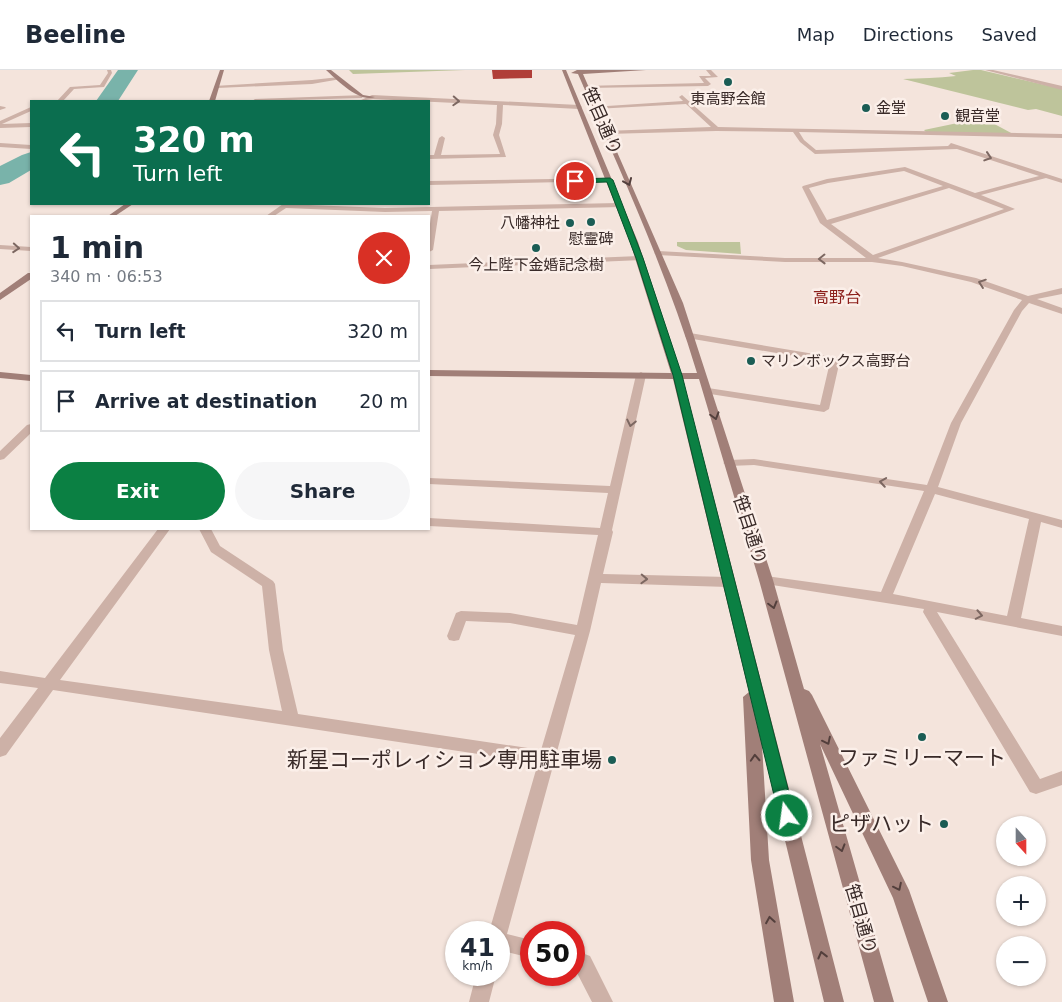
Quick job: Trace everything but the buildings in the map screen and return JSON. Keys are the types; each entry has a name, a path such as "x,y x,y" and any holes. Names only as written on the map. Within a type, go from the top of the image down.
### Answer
{"main road":[{"path":"212,100 222,70"},
{"path":"328,70 362,99"},
{"path":"565,72 644,70"},
{"name":"笹目通り","path":"580,71 658,253 690,336 708,391 766,580 884,1002"},
{"name":"笹目通り","path":"565,72 610,180 639,258 677,375 834,1002"},
{"path":"112,215 127,205"},
{"path":"0,297 30,275"},
{"path":"430,373 703,376"},
{"path":"0,375 30,378"},
{"path":"790,666 902,896 938,1002"},
{"path":"750,667 760,860 784,1002"}],"street":[{"path":"61,100 72,88 102,86 110,70"},
{"path":"586,86 708,84 701,77 716,77 708,70"},
{"path":"987,70 1062,88"},
{"path":"217,86 312,82 339,78"},
{"path":"680,85 687,92 680,95 716,129"},
{"path":"308,100 362,99 372,96 579,107"},
{"path":"595,107 687,102"},
{"path":"430,157 504,156 496,135 499,124 500,103"},
{"path":"0,125 30,110"},
{"path":"0,125 30,125"},
{"path":"607,132 716,129 1062,136"},
{"path":"796,132 802,141 815,152 958,147"},
{"path":"926,134 958,147 1062,181"},
{"path":"438,157 442,138"},
{"path":"0,146 30,147"},
{"path":"905,169 1011,209 872,259 825,223 805,187 827,181 905,169"},
{"path":"975,196 1045,176"},
{"path":"430,183 610,180"},
{"path":"825,223 949,186"},
{"path":"271,215 285,205 385,210 436,210 619,205"},
{"path":"430,244 436,210"},
{"path":"0,246 30,249"},
{"path":"658,253 785,260 872,259 974,280 1062,311"},
{"path":"430,267 639,258"},
{"path":"885,597 932,489 956,423 1018,310 1028,299 1062,291"},
{"path":"690,336 835,360 824,410 708,391"},
{"path":"501,921 583,631 607,532 641,375"},
{"path":"0,457 30,428"},
{"path":"729,463 754,462 932,489 1062,524"},
{"path":"430,481 616,490"},
{"path":"1014,621 1036,517"},
{"path":"430,522 607,532"},
{"path":"0,750 163,530"},
{"path":"206,530 215,549 268,584 276,650 291,719"},
{"path":"596,578 728,582"},
{"path":"766,580 885,597 1062,631"},
{"path":"931,606 930,612 1036,788 1062,778"},
{"path":"454,636 461,616 510,618 583,631"},
{"path":"0,677 548,758"},
{"path":"585,967 602,1002"},
{"path":"479,1002 483,986"}],"green space":[{"path":"349,70 465,70 353,74"},
{"path":"981,70 1062,89 1062,116 1036,109 1028,110 903,79 956,76 949,73"},
{"path":"972,120 987,120 1013,134 926,132 924,130"},
{"path":"677,242 740,242 741,254 686,250 677,246"}],"waterway":[{"path":"108,100 128,70"},
{"path":"0,177 30,161"}],"place":[{"name":"東高野会館","path":"728,82"},
{"name":"金堂","path":"866,108"},
{"name":"観音堂","path":"945,116"},
{"name":"慰霊碑","path":"591,222"},
{"name":"八幡神社","path":"570,223"},
{"name":"今上陛下金婚記念樹","path":"536,248"},
{"name":"マリンボックス高野台","path":"751,361"},
{"name":"ファミリーマート","path":"922,737"},
{"name":"新星コーポレィション専用駐車場","path":"612,760"},
{"name":"ピザハット","path":"944,824"}],"district":[{"name":"高野台","path":"837,297"}],"route":[{"path":"575,181 610,180 634,242 677,375 787,816"}]}
